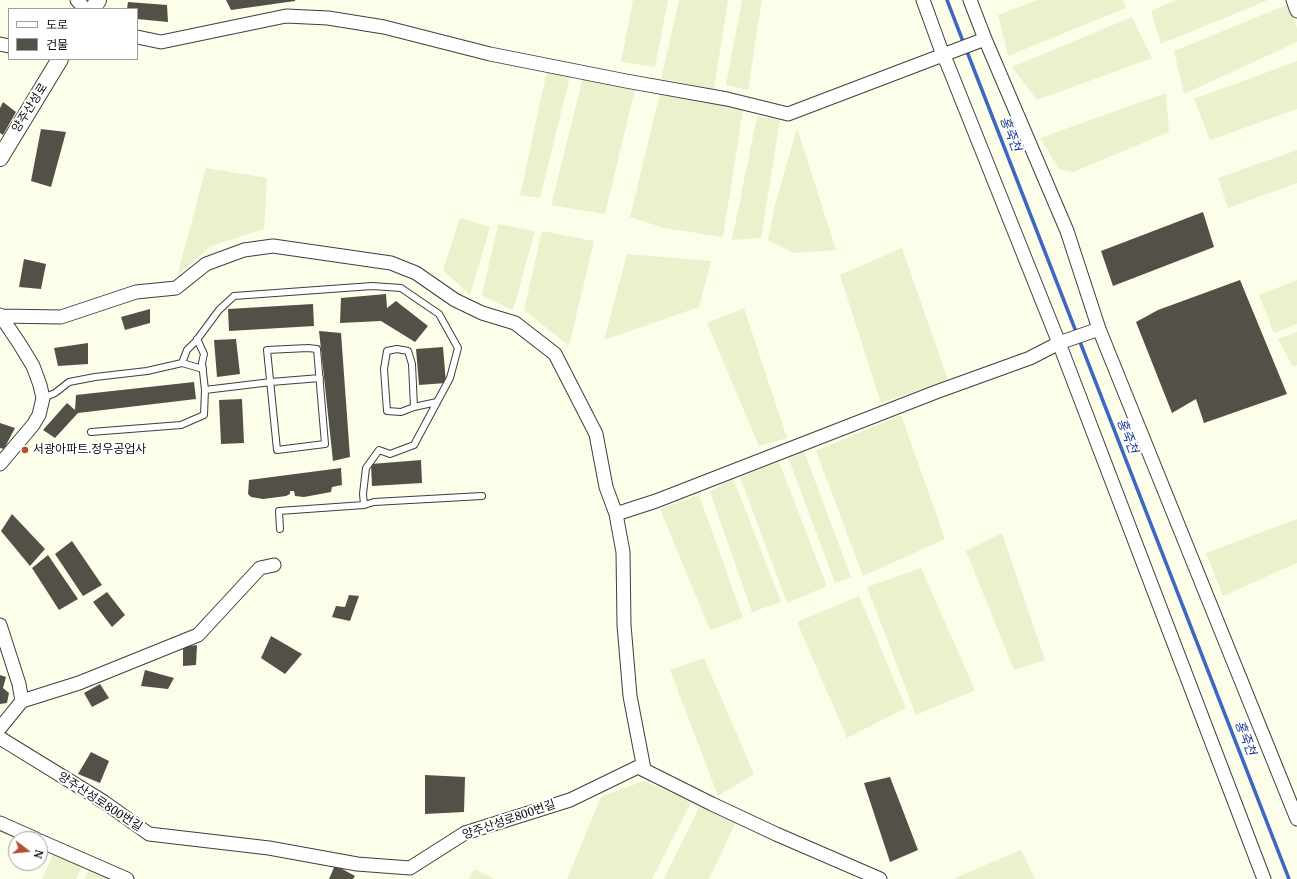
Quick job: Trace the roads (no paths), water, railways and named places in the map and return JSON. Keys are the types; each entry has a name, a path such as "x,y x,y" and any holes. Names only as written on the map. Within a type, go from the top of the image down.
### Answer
{"street":[{"path":"77,0 84,8"},
{"path":"923,0 942,55 947,63 1059,343 1264,879"},
{"path":"970,0 1066,231 1099,329 1297,819"},
{"path":"1293,0 1297,11"},
{"path":"138,37 161,42 286,16 328,18 384,27 490,54 727,99 788,114 985,39"},
{"name":"양주산성로","path":"0,158 59,60"},
{"path":"0,315 62,317 136,292 176,288 206,264 244,250 273,246 391,263 416,273 455,300 468,307 515,323 555,354 596,434 606,487 616,514 623,552 624,625 630,696 644,769 712,804 776,834 880,879"},
{"path":"0,315 20,343 33,366 40,384 42,398 38,415 33,425 0,464"},
{"path":"616,514 656,501 929,395 1030,358 1059,343 1099,329"},
{"path":"0,728 22,701 80,683 198,635 260,568 274,565"},
{"path":"0,625 19,684 22,701"},
{"name":"양주산성로800번길","path":"0,738 104,802 149,834 269,848 357,864 410,868 465,833 570,800 638,767 644,769"},
{"path":"0,823 18,831"},
{"path":"48,844 127,879"}],"lane":[{"path":"182,363 187,350 219,310 234,296 372,286 401,288 439,314 458,348 450,378 414,445 390,454 379,450 374,456 366,468 363,494 364,505"},
{"path":"91,432 181,425 204,415 205,390 202,363 204,354 197,339"},
{"path":"317,349 325,444 277,450 271,382 267,350 317,349"},
{"path":"414,407 412,364 408,351 397,349 387,352 384,369 387,411 401,412 414,407 437,402"},
{"path":"42,398 54,393 68,382 95,377 147,371 182,363 203,369"},
{"path":"205,390 320,378"},
{"path":"280,529 279,511 364,505 374,502 482,496"}],"waterway":[{"name":"홍죽천","path":"947,0 964,44"},
{"name":"홍죽천","path":"966,49 1289,879"}],"place":[{"name":"서광아파트.정우공업사","path":"25,450"}]}
